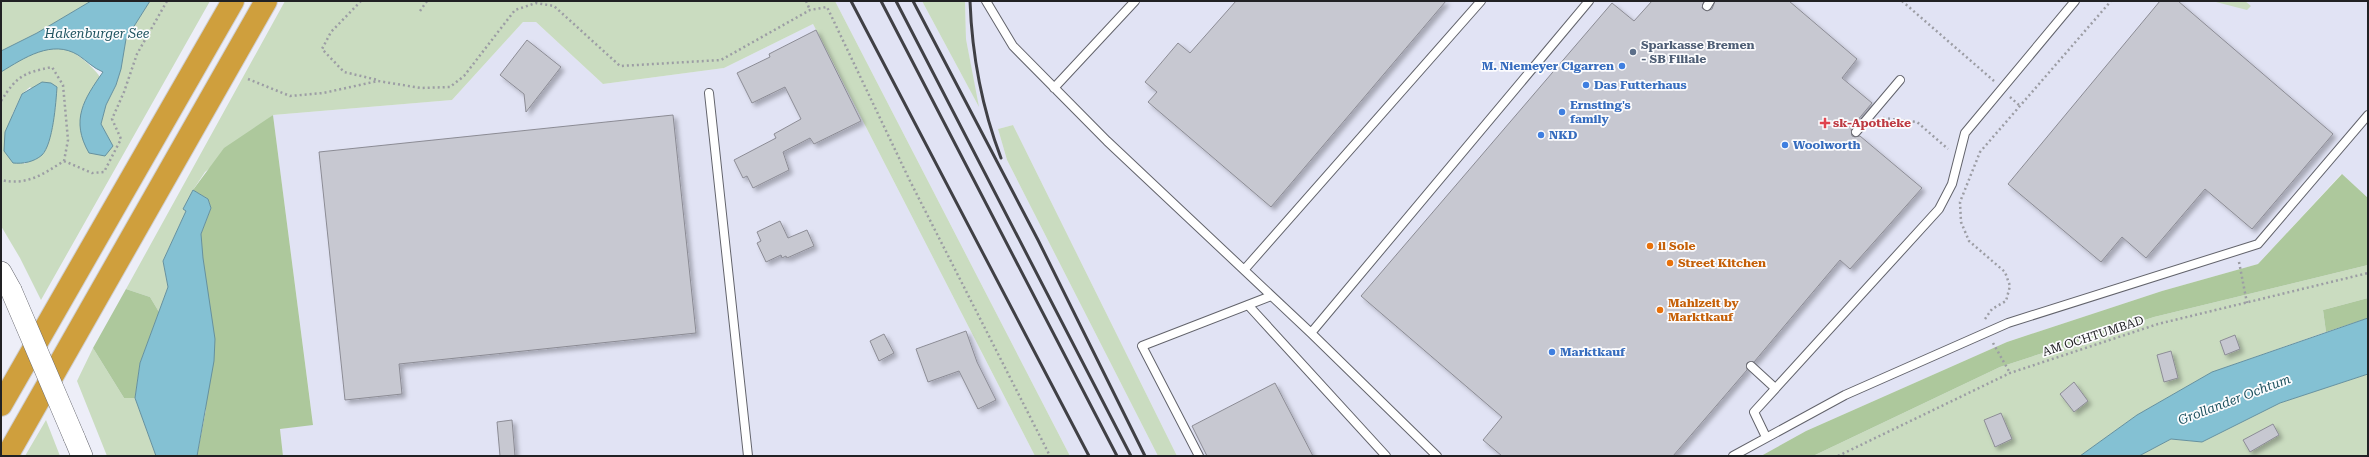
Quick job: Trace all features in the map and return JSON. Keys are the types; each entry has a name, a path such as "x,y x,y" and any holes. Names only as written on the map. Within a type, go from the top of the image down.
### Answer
{"highway":[{"path":"1,405 233,1"},
{"path":"7,456 266,1"}],"street":[{"path":"1,272 12,290 82,456"}],"lane":[{"path":"986,1 1013,46 1106,142 1272,296 1437,456"},
{"path":"1054,88 1135,1"},
{"path":"1244,270 1481,1"},
{"path":"1310,333 1589,1"},
{"path":"1766,437 1754,412 1939,209 1952,184 1965,133 2075,1"},
{"path":"1856,132 1900,80"},
{"path":"709,93 748,456"},
{"path":"1733,456 1845,395 2008,323 2258,244 2368,115"},
{"path":"1199,456 1142,346 1272,296"},
{"path":"1248,306 1386,456"},
{"path":"1750,366 1775,388"}],"path":[{"path":"64,161 92,173 104,172 121,139 112,119 113,114 124,92 137,54 167,1"},
{"path":"361,1 331,32 322,49 344,72 421,88 450,87 464,76 515,10 536,3 554,6 620,66 721,60 810,10 827,8 910,181 1050,456"},
{"path":"420,11 427,1"},
{"path":"806,1 810,10"},
{"path":"1902,1 2020,106"},
{"path":"2010,373 1988,332 1985,318 1992,309 2006,301 2010,286 2005,272 1969,241 1961,222 1960,202 1980,152 2111,1"},
{"path":"1,101 12,84 28,72 52,67 63,85 68,140 64,161 34,180 9,182 1,180"},
{"path":"248,79 290,96 323,93 378,80"},
{"path":"1869,117 1917,122 1959,158 1976,162"},
{"path":"2237,250 2247,303"},
{"name":"AM OCHTUMBAD","path":"1838,456 2010,373 2158,324 2368,273"}],"shaded area":[{"path":"835,1 922,1 978,105 966,39 965,1 2368,1 2368,198 2341,174 2258,264 2162,291 2007,342 1806,431 1761,456 1177,456 1013,125 998,129 1007,160 1158,456 1070,456"},
{"path":"523,22 536,22 603,84 724,68 813,24 1035,456 283,456 280,429 313,424 273,115 452,100"}],"green space":[{"path":"1,1 91,1 37,33 1,51"},
{"path":"150,1 210,1 41,300 20,258 1,226 1,72 28,56 43,50 58,47 69,50 87,63 100,77 80,122 113,146 101,124 106,105 116,85 121,69 126,39","holes":["30,87 56,105 49,140 43,154 24,164 12,115 22,94"]},
{"path":"285,1 835,1 1070,456 1035,456 813,24 724,68 603,84 536,22 523,22 452,100 273,115 205,172 193,190 183,209 186,211 163,261 168,287 159,312 150,297 126,289"},
{"path":"922,1 965,1 966,39 979,107"},
{"path":"2212,1 2245,1 2251,6 2247,10"},
{"path":"273,115 313,425 280,429 283,456 197,456 206,409 201,234 211,208 208,199 193,190 224,148"},
{"path":"1013,125 1177,456 1158,456 1007,160 998,129"},
{"path":"2342,174 2368,198 2368,265 2154,317 2000,367 1813,456 1761,456 1806,431 2007,342 2162,291 2258,264"},
{"path":"2368,265 2368,298 2323,310 2326,332 2212,372 2137,415 2080,456 1813,456 2000,367 2154,317"},
{"path":"126,289 150,297 159,312 140,363 135,398 124,398 93,348"},
{"path":"2368,298 2368,318 2326,332 2323,310"},
{"path":"93,348 124,398 135,398 156,456 107,456 77,381"},
{"path":"2368,374 2368,456 2139,456 2171,439 2202,442 2280,403"},
{"path":"46,420 60,456 25,456"}],"water":[{"name":"Hakenburger See","path":"91,1 150,1 126,39 121,69 116,85 106,105 101,124 113,146 105,156 89,153 83,141 80,130 80,120 85,101 103,72 78,55 58,49 38,52 1,72 1,51 37,33"},
{"path":"42,82 51,83 57,87 49,142 46,150 36,159 28,162 13,163 4,151 5,132 22,94"},
{"path":"193,190 208,199 211,208 201,234 215,339 214,361 197,456 156,456 135,398 140,363 168,287 163,261 186,211 183,209"},
{"name":"Grollander Ochtum","path":"2368,318 2368,374 2280,403 2202,442 2171,439 2139,456 2080,456 2137,415 2212,372"}],"building":[{"path":"1236,1 1446,1 1271,207 1148,102 1157,92 1145,82 1178,43 1190,53"},
{"path":"1652,1 1704,1 1702,8 1707,11 1712,9 1715,1 1789,1 1857,59 1842,78 1872,103 1851,128 1852,136 1860,136 1922,188 1850,269 1840,260 1754,362 1747,363 1747,370 1673,456 1502,456 1483,440 1502,417 1361,296 1612,3 1634,21"},
{"path":"2160,1 2178,1 2333,134 2252,229 2205,189 2146,258 2122,237 2101,262 2008,184"},
{"path":"816,30 861,121 814,144 810,138 783,152 789,170 753,188 747,176 743,178 734,160 776,138 774,134 801,119 785,87 752,103 737,73 770,57 769,54"},
{"path":"527,40 561,67 526,112 524,94 500,75"},
{"path":"673,115 696,333 399,364 402,394 345,400 319,152"},
{"path":"780,221 788,238 807,230 814,246 787,258 786,256 782,258 781,255 766,262 757,243 761,241 757,232"},
{"path":"966,331 977,362 996,400 978,409 959,371 928,382 916,349"},
{"path":"884,334 894,353 879,361 870,341"},
{"path":"2235,335 2240,349 2225,355 2220,341"},
{"path":"2171,351 2178,378 2164,382 2157,355"},
{"path":"2074,382 2088,401 2074,412 2060,394"},
{"path":"1275,383 1313,456 1207,456 1192,426"},
{"path":"2001,413 2012,439 1995,447 1984,420"},
{"path":"512,420 515,456 500,456 497,422"},
{"path":"2273,424 2279,435 2250,452 2243,440"}],"railway":[{"path":"851,1 1089,456"},
{"path":"881,1 1117,456"},
{"path":"896,1 1131,456"},
{"path":"913,1 1038,240 1145,456"},
{"path":"970,1 973,41 979,81 988,120 1001,158"}],"place":[{"name":"Sparkasse Bremen - SB Filiale","path":"1633,52"},
{"name":"M. Niemeyer Cigarren","path":"1622,66"},
{"name":"Das Futterhaus","path":"1586,85"},
{"name":"Ernsting's family","path":"1562,112"},
{"name":"sk-Apotheke","path":"1825,123"},
{"name":"NKD","path":"1541,135"},
{"name":"Woolworth","path":"1785,145"},
{"name":"il Sole","path":"1650,246"},
{"name":"Street Kitchen","path":"1670,263"},
{"name":"Mahlzeit by Marktkauf","path":"1660,310"},
{"name":"Marktkauf","path":"1552,352"}]}
